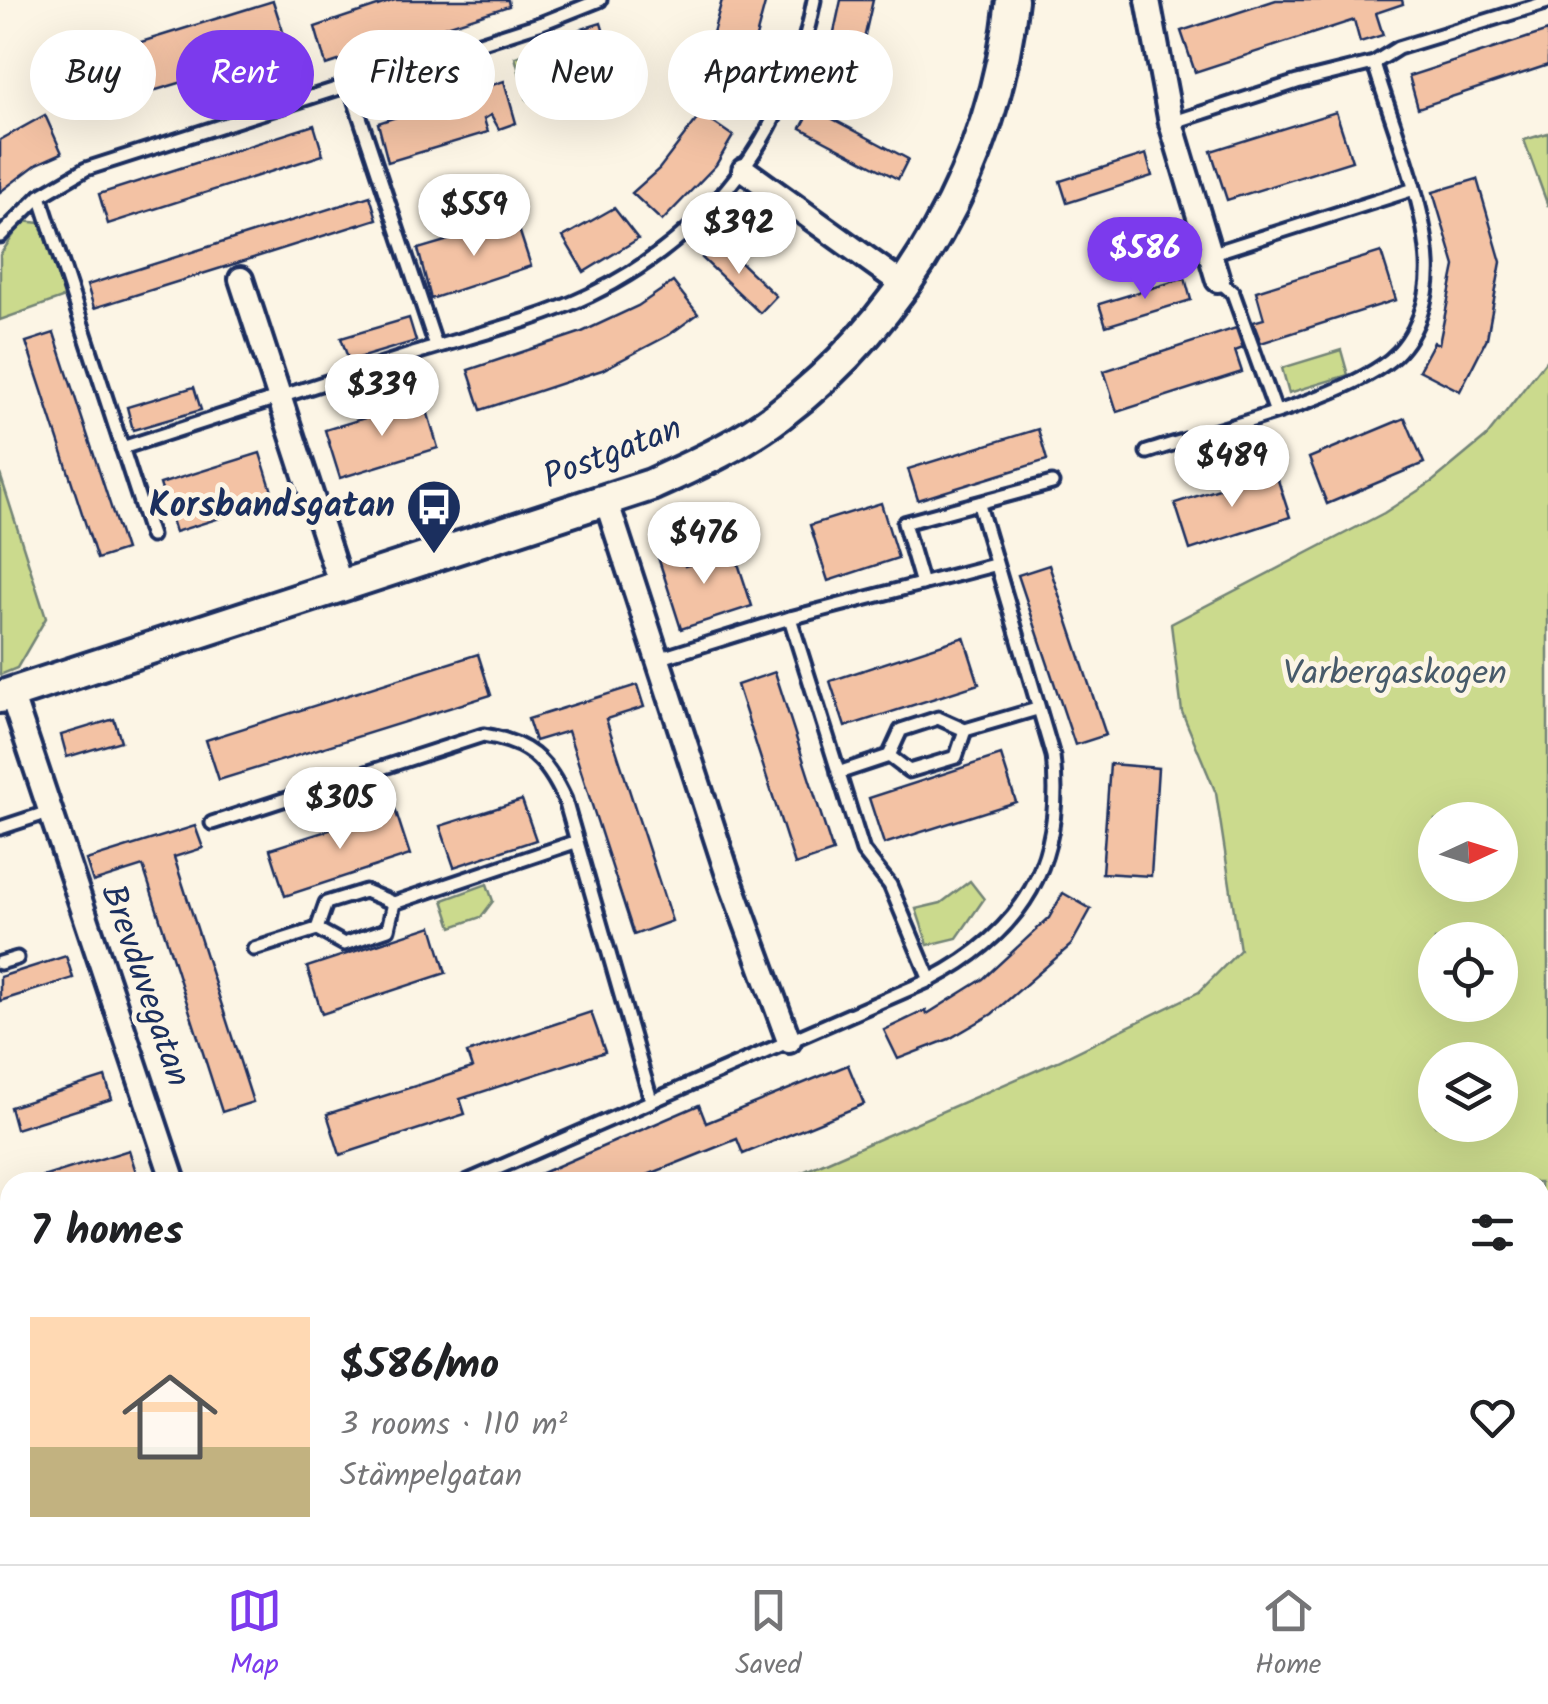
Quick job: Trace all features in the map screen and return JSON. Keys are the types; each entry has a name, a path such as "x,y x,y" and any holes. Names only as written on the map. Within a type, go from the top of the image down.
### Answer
{"street":[{"name":"Postgatan","path":"6,695 606,500 696,464 778,416 844,356 904,285 931,246 974,155 995,98 1012,0"},
{"path":"1148,0 1170,123 1218,280"},
{"path":"744,170 904,285"},
{"path":"241,279 341,586"},
{"path":"606,500 727,872 788,1041"},
{"name":"Brevduvegatan","path":"6,695 171,1172"}],"lane":[{"path":"495,35 600,0"},
{"path":"122,448 563,306 616,280 699,222 744,170 791,83 814,0"},
{"path":"1170,123 1298,82 1374,64 1398,48 1548,2"},
{"path":"1147,452 1355,381 1388,362 1411,334 1428,277 1426,246 1374,64"},
{"path":"0,236 40,196 86,169 334,89"},
{"path":"362,120 436,346"},
{"path":"1210,254 1411,190"},
{"path":"40,196 151,536"},
{"path":"1218,280 1233,293 1275,410"},
{"path":"922,584 904,522 1052,483"},
{"path":"489,1172 964,963 994,938 1035,885 1056,820 1053,756 979,505"},
{"path":"658,659 790,618 994,565"},
{"path":"790,618 863,851 890,885 930,980"},
{"path":"838,773 889,756 901,730 938,718 964,730 1038,710"},
{"path":"889,756 909,770 956,757 964,730"},
{"path":"212,823 483,734 515,740 554,776 612,952 614,979 651,1100"},
{"path":"0,828 49,812"},
{"path":"316,929 326,903 365,891 394,903 575,842"},
{"path":"254,949 316,929 344,944 388,928 394,903"},
{"path":"0,963 17,958"}],"green space":[{"path":"1548,133 1548,206 1524,140"},
{"path":"23,221 40,223 65,297 0,320 0,255"},
{"path":"1341,350 1348,375 1289,393 1282,368"},
{"name":"Varbergaskogen","path":"1548,358 1548,1172 803,1172 1058,1061 1199,992 1240,950 1216,793 1182,712 1171,624 1384,513 1433,481 1486,437"},
{"path":"0,474 46,618 17,668 0,675"},
{"path":"970,881 984,899 957,938 928,945 916,909 941,903"},
{"path":"487,884 493,901 481,917 452,927 443,900"}],"building":[{"path":"395,0 508,0 509,6 435,30 334,30 334,62 326,65 315,27"},
{"path":"722,0 766,0 758,30 714,30"},
{"path":"841,0 873,0 866,30 834,30"},
{"path":"1276,0 1402,0 1403,4 1376,13 1383,35 1360,42 1354,20 1195,72 1181,31"},
{"path":"273,1 282,30 180,30"},
{"path":"601,23 603,30 578,30"},
{"path":"176,31 176,84 156,90 156,37"},
{"path":"1548,31 1548,65 1418,108 1409,76"},
{"path":"504,81 516,123 499,129 494,120 495,84"},
{"path":"1336,112 1352,161 1227,200 1211,151"},
{"path":"36,120 47,120 62,153 37,164 0,192 0,140"},
{"path":"484,120 488,132 388,162 378,123"},
{"path":"696,120 710,120 733,136 716,165 662,221 632,193 659,169"},
{"path":"805,120 835,120 908,159 898,179 801,128"},
{"path":"314,125 323,155 108,224 99,194"},
{"path":"1146,154 1152,176 1067,203 1060,181"},
{"path":"1477,179 1501,262 1487,338 1460,391 1419,370 1434,342 1439,344 1455,266 1433,192"},
{"path":"370,196 377,219 94,308 87,285"},
{"path":"614,208 638,239 584,272 563,237"},
{"path":"516,220 531,266 431,299 418,249"},
{"path":"718,241 776,296 760,313 702,258"},
{"path":"1381,252 1396,300 1261,343 1253,322 1264,319 1256,291"},
{"path":"1185,278 1191,300 1106,326 1099,304"},
{"path":"673,282 698,314 669,335 602,370 481,410 468,370 582,332 638,306"},
{"path":"409,318 416,341 349,361 341,338"},
{"path":"1236,328 1243,348 1235,351 1242,372 1117,412 1104,371"},
{"path":"54,333 125,550 97,559 26,342"},
{"path":"194,387 201,410 133,430 127,407"},
{"path":"424,400 438,448 340,478 325,430"},
{"path":"1405,418 1424,463 1327,504 1309,458"},
{"path":"1038,429 1047,460 918,500 908,469"},
{"path":"260,453 275,501 175,532 160,484"},
{"path":"1275,471 1290,517 1190,550 1175,503"},
{"path":"881,503 898,558 828,581 810,525"},
{"path":"680,550 685,566 734,551 752,606 681,629 658,557"},
{"path":"1049,565 1106,735 1075,745 1018,575"},
{"path":"964,637 979,684 845,727 830,681"},
{"path":"478,654 491,695 219,780 206,740"},
{"path":"775,672 833,852 795,865 737,685"},
{"path":"637,685 644,707 606,719 672,921 634,935 568,731 535,741 528,719"},
{"path":"114,719 121,741 67,757 61,735"},
{"path":"1001,755 1016,802 884,844 869,798"},
{"path":"1110,764 1158,768 1151,876 1102,873"},
{"path":"522,800 536,840 454,867 440,826"},
{"path":"395,809 410,855 285,896 270,849"},
{"path":"195,826 203,848 174,857 253,1102 222,1112 143,866 93,882 86,860"},
{"path":"1063,893 1091,909 1071,945 992,1014 949,1039 898,1059 884,1030 926,1010 927,1014 983,979 1049,918"},
{"path":"432,926 446,973 322,1014 307,967"},
{"path":"66,956 73,978 0,1001 0,977"},
{"path":"591,1012 605,1052 460,1099 465,1114 340,1155 327,1114 472,1068 467,1053"},
{"path":"848,1065 864,1104 743,1154 737,1139 655,1172 544,1172 699,1105 706,1123"},
{"path":"105,1077 112,1099 16,1129 10,1107"},
{"path":"129,1150 136,1172 58,1172"}],"place":[{"name":"Korsbandsgatan","path":"434,556"}]}
